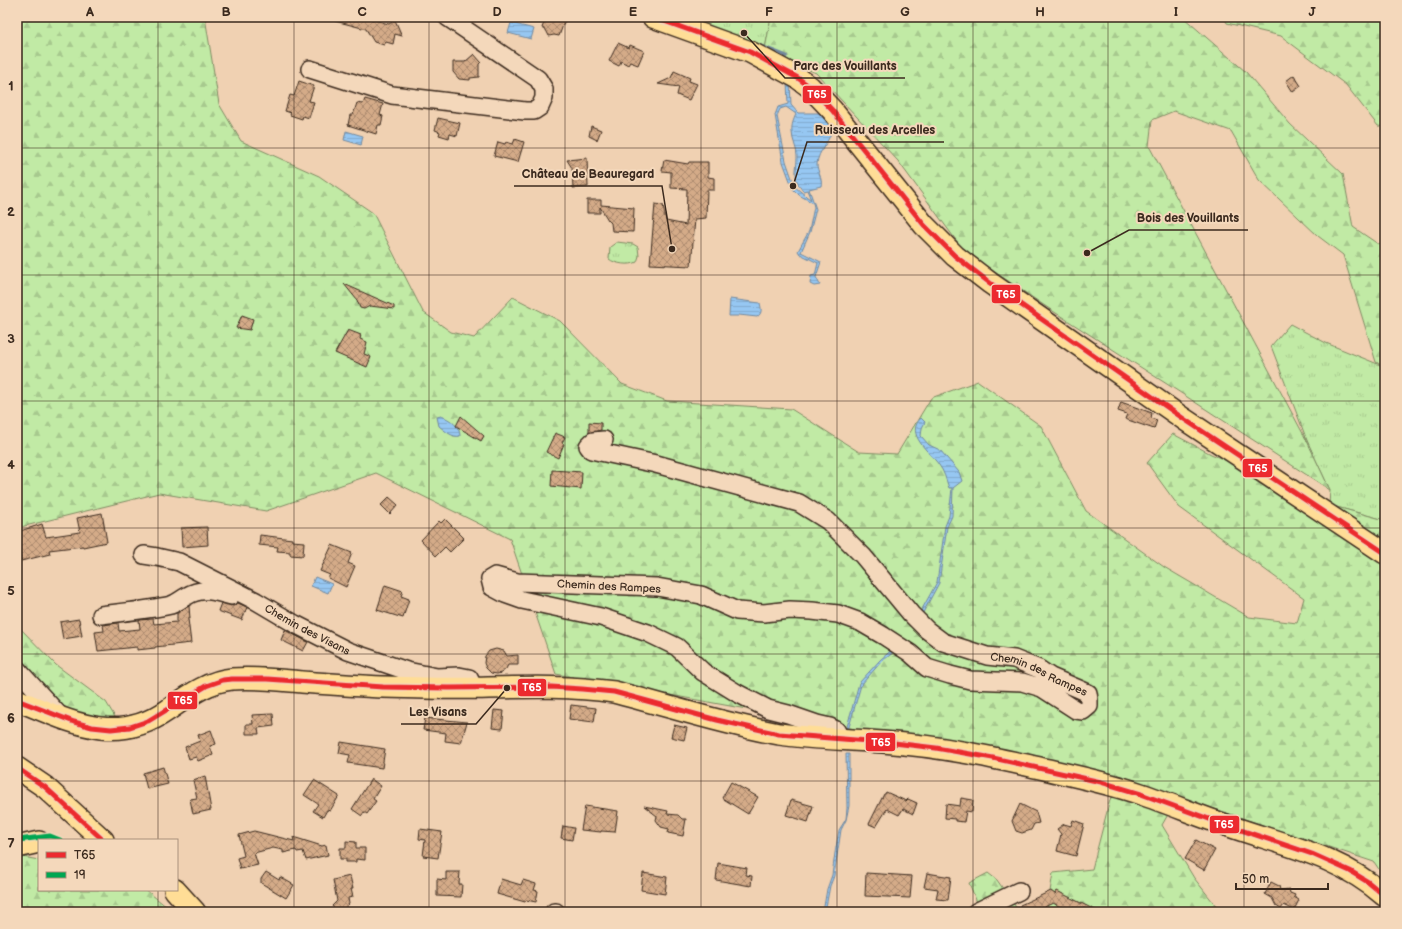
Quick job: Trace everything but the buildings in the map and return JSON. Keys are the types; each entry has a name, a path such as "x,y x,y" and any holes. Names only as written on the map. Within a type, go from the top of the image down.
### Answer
{"main road":[{"path":"653,17 750,52 798,78 810,87 832,110 919,220 955,256 990,283 1184,419 1385,554"},
{"path":"17,700 62,719 101,729 138,726 155,718 186,697 206,686 230,679 263,678 381,687 553,687 599,690 645,700 766,731 810,738 917,745 969,753 1095,781 1140,793 1228,826 1323,857 1359,876 1373,885 1385,896"},
{"path":"17,768 45,787 102,839"},
{"path":"17,847 38,842"},
{"path":"175,891 195,912"}],"street":[{"path":"310,69 392,95 524,111 534,111 540,107 544,98 544,89 538,79 447,17"},
{"name":"Chemin des Rampes","path":"604,440 593,441 588,446 591,450 656,464 799,503 828,521 864,556 910,614 926,630 943,642 987,656 1014,659 1039,669 1051,677 1079,688 1088,694 1089,706 1083,711 1076,710 1042,688 1022,682 970,680 927,668 910,653 884,636 860,622 838,614 790,610 764,613 737,610 701,596 657,587 517,582 496,576 490,579 492,587 505,594 522,600 601,617 648,633 677,647 703,672 737,693 768,709 817,724 830,726 836,730 841,740"},
{"name":"Chemin des Visans","path":"144,555 179,562 269,608 348,651 407,671 438,677 459,676 469,678 471,688"},
{"path":"101,615 151,609 174,604 188,595 201,590 212,590 269,608"},
{"path":"17,669 62,719"},
{"path":"976,912 1019,891"}],"green space":[{"path":"17,17 205,17 219,104 241,141 319,176 373,213 423,312 451,332 474,338 513,297 560,321 622,384 667,401 791,409 859,452 897,454 931,398 978,381 1041,426 1086,511 1164,567 1249,617 1297,623 1304,598 1179,507 1147,463 1173,434 1211,454 1329,505 1385,520 1385,878 1374,862 1178,797 1162,825 1194,878 1221,912 981,912 969,883 988,873 997,880 1018,910 1047,910 1053,873 1092,869 1116,777 556,674 510,539 376,473 266,511 159,493 17,528"},
{"path":"673,17 771,17 765,49"},
{"path":"771,17 1183,17 1246,72 1290,124 1343,174 1353,227 1378,244 1385,242 1385,367 1376,362 1343,255 1318,236 1259,180 1231,131 1174,111 1152,120 1149,146 1308,443 1330,490 1045,306 964,251 898,161 816,73 765,49"},
{"path":"1224,17 1385,17 1385,127 1378,126 1346,85 1281,36 1227,23"},
{"path":"617,242 633,244 638,247 639,256 637,262 623,264 609,259 610,247"},
{"path":"1290,324 1326,343 1385,367 1385,520 1329,505 1330,490 1308,443 1271,346"},
{"path":"17,625 56,665 106,702 118,722 99,723 17,688"},
{"path":"17,856 38,860 38,891 147,891 173,912 17,912"}],"water":[{"path":"511,23 534,29 531,39 508,33"},
{"path":"787,82 790,82 791,105 798,113 819,113 832,128 829,138 819,155 817,164 821,186 809,189 816,209 810,232 801,252 821,262 816,277 820,285 814,286 810,284 811,276 815,275 818,263 800,254 798,251 809,231 814,207 813,203 799,195 793,189 783,162 775,115 778,107 788,104","holes":["786,107 796,114 792,129 797,153 796,178 803,191 807,190 811,200 795,187 786,161 777,116 780,109"]},
{"path":"346,131 363,136 361,145 344,140"},
{"path":"730,299 760,303 760,314 757,317 739,315 729,316"},
{"path":"441,416 454,423 460,432 460,436 452,435 439,426 437,417"},
{"path":"921,418 925,422 922,428 921,436 929,445 940,450 959,472 962,481 953,488 952,516 947,527 939,583 918,622 916,620 937,582 945,526 949,516 952,488 949,488 941,467 920,443 915,430"},
{"path":"315,577 332,584 328,593 311,586"},
{"path":"895,647 898,649 881,662 861,685 847,734 845,734 859,683 880,660"},
{"path":"846,754 849,754 849,806 846,820 841,830 834,876 830,886 825,912 823,912 827,889 832,875 839,830 846,819"}],"waterway":[{"path":"758,45 786,56"}],"transit line":[{"name":"T65","path":"653,17 750,52 798,78 810,87 832,110 924,225 955,256 990,283 1184,419 1385,553"},
{"name":"T65","path":"17,700 74,722 92,727 111,729 130,727 148,721 206,686 223,680 232,679 267,679 383,687 551,687 614,692 717,720 779,734 894,743 936,748 993,758 1101,782 1141,794 1220,823 1312,854 1350,871 1368,882 1385,896"},
{"name":"T65","path":"17,768 45,787 102,839"},
{"name":"19","path":"18,840 50,836 58,839"}],"place":[{"name":"Parc des Vouillants","path":"744,33"},
{"name":"Ruisseau des Arcelles","path":"793,186"},
{"name":"Château de Beauregard","path":"672,249"},
{"name":"Bois des Vouillants","path":"1087,253"},
{"name":"Les Visans","path":"507,688"}]}
